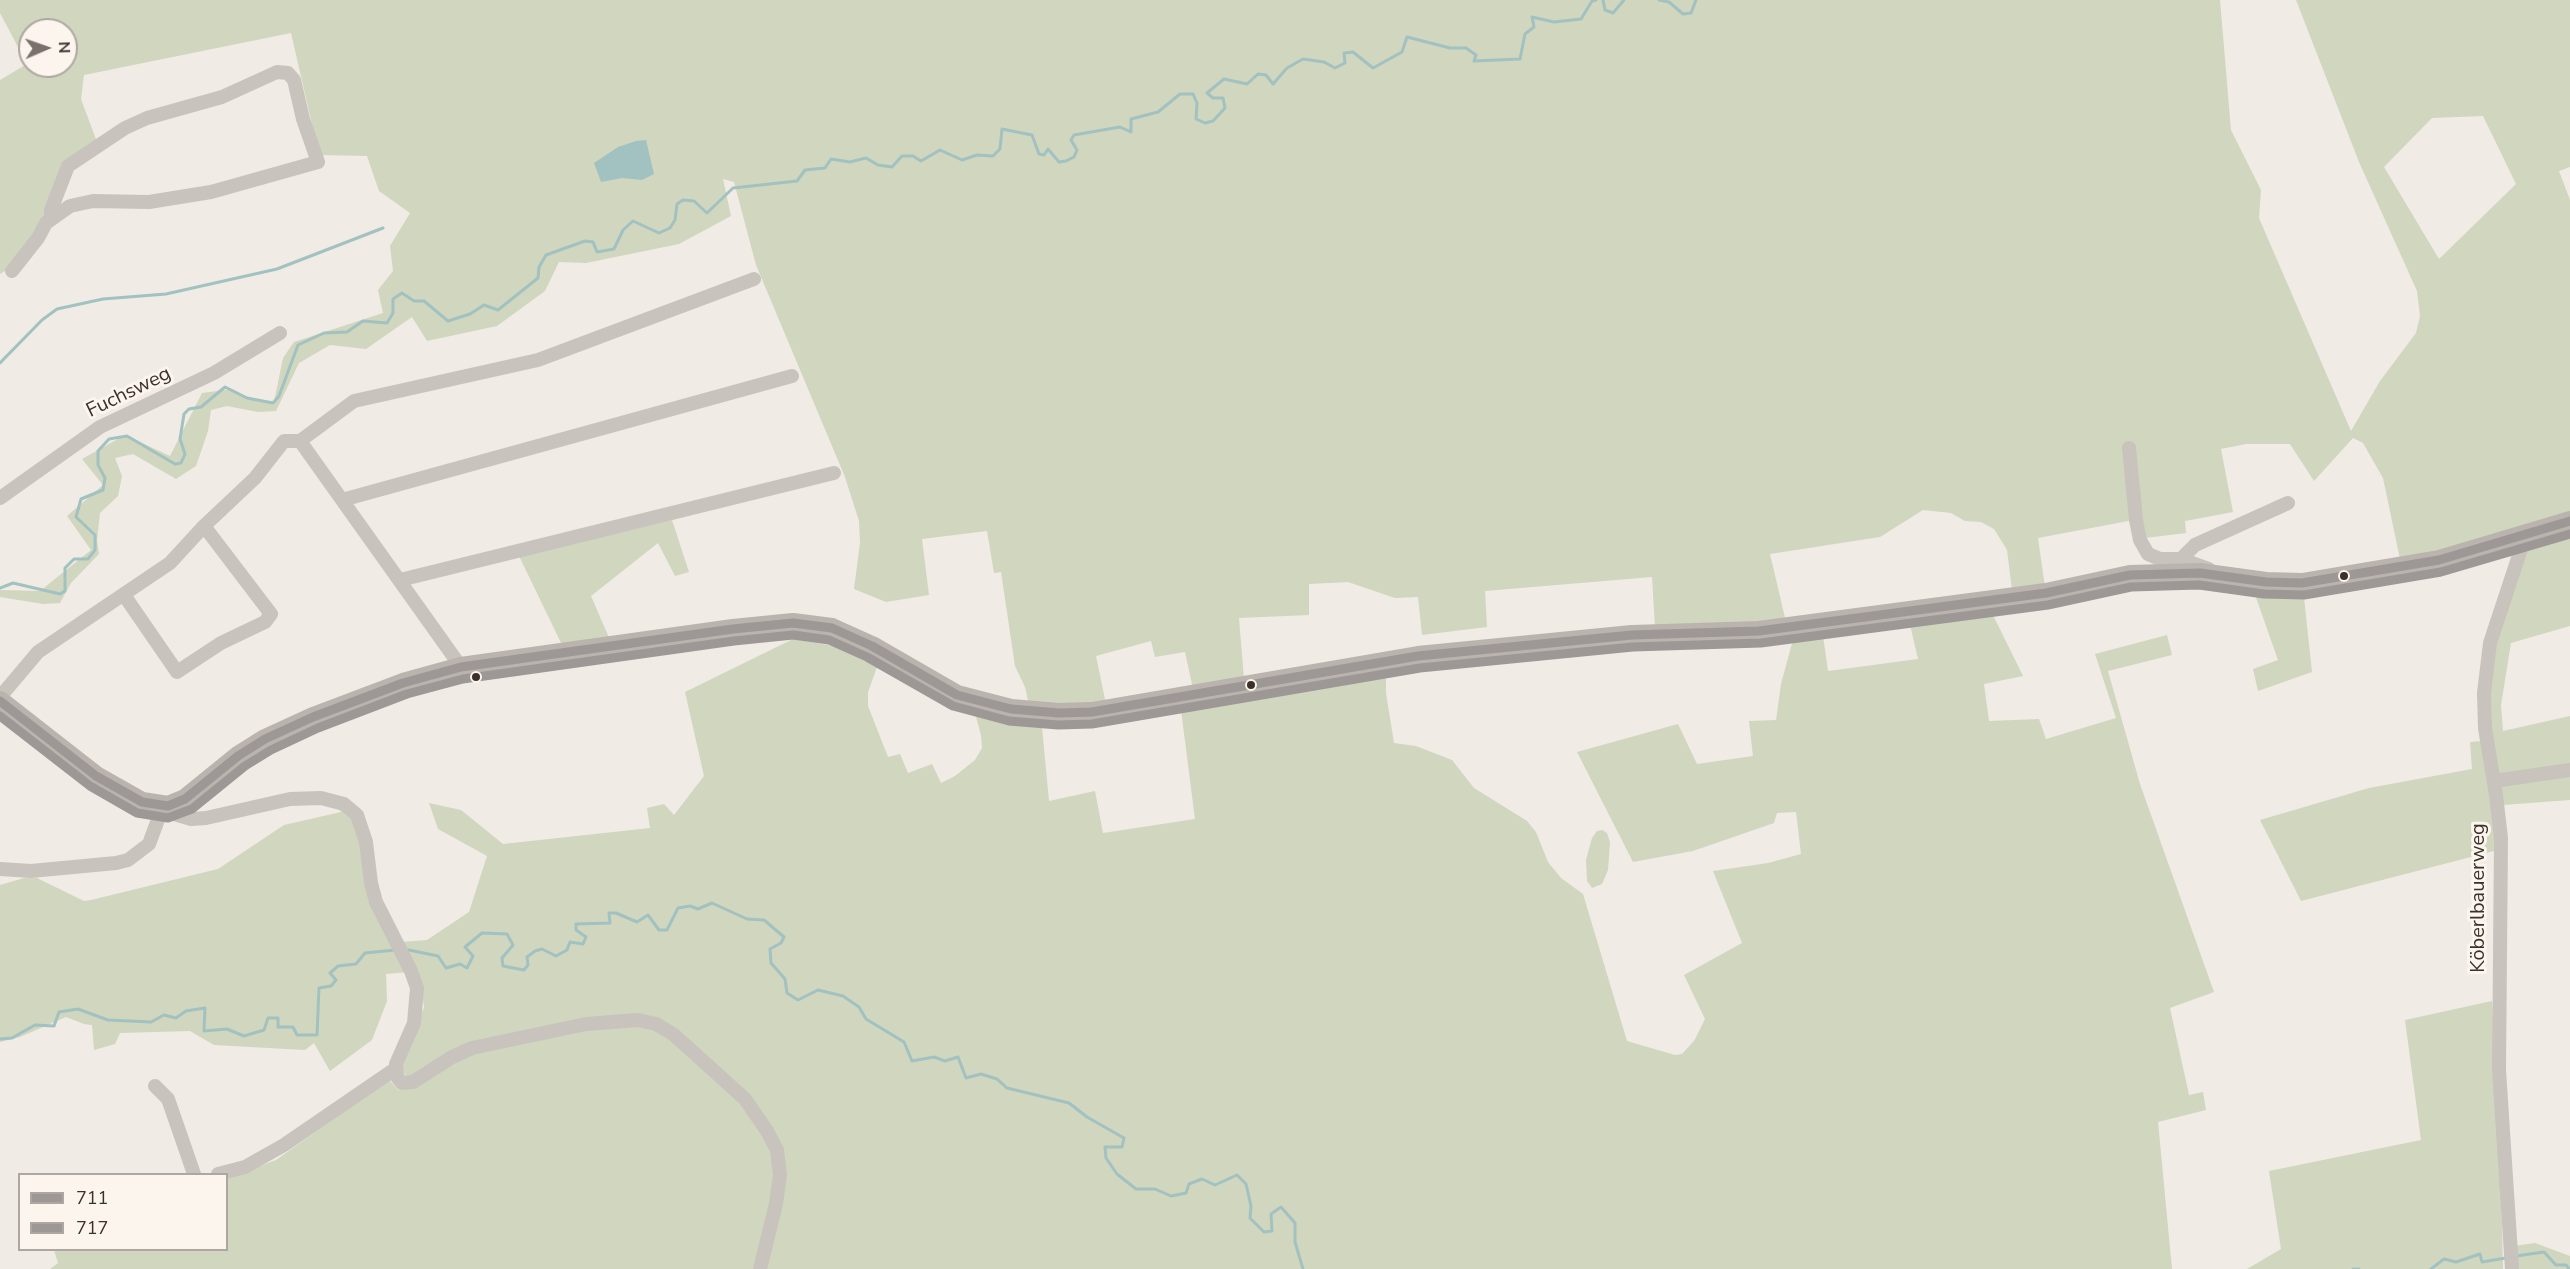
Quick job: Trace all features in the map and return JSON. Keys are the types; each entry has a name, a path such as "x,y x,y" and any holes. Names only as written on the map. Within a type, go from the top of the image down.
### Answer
{"street":[{"path":"12,271 51,218 70,206 118,200 149,202 211,192 318,162 303,119 294,80 288,74 277,72 222,97 147,118 125,128 68,166 51,210 51,218"},
{"path":"754,279 538,360 354,401 300,441 284,441 255,478 204,526 170,563 38,652 0,699 96,776 142,802 165,806 185,799 250,748 281,731 403,682 461,667 733,629 793,623 832,628 853,635 936,684 974,701 1028,711 1092,712 1418,656 1632,635 1760,631 2046,593 2130,575 2200,573 2293,584 2439,560 2570,521"},
{"name":"Fuchsweg","path":"0,498 91,433 214,373 280,333"},
{"path":"342,500 792,376"},
{"path":"300,441 461,667"},
{"path":"2129,448 2140,540 2148,554 2160,559 2181,559 2233,578"},
{"path":"400,580 834,473"},
{"path":"2181,559 2194,545 2288,503"},
{"path":"124,595 177,672 221,643 265,622 271,614 204,526"},
{"name":"Köberlbauerweg","path":"2511,1262 2499,1070 2502,860 2494,781 2485,728 2485,668 2497,622 2526,534"},
{"path":"2130,575 2160,559"},
{"path":"2494,781 2570,770"},
{"path":"165,806 174,814 191,819 206,818 290,798 321,798 344,804 357,815 362,825 368,853 373,894 415,982 418,1002 412,1031 395,1069 399,1081 409,1083 462,1052 493,1042 612,1020 638,1020 663,1028 745,1099 777,1150 780,1175 776,1204 760,1269"},
{"path":"0,869 31,871 128,860 148,844 165,806"},
{"path":"222,1173 245,1167 284,1145 395,1069"},
{"path":"156,1086 168,1099 194,1173"}],"green space":[{"path":"0,0 2220,0 2231,130 2261,190 2259,218 2351,431 2380,381 2416,333 2420,316 2417,291 2359,162 2296,0 2570,0 2570,167 2559,171 2570,200 2570,516 2401,564 2383,478 2363,443 2353,438 2314,481 2290,444 2246,444 2221,449 2233,512 2185,521 2186,533 2145,538 2139,519 2038,538 2045,587 2012,590 2007,550 1994,529 1981,522 1965,521 1951,513 1923,510 1880,537 1770,554 1786,622 1655,628 1652,577 1485,591 1487,627 1422,635 1418,597 1395,598 1348,582 1309,584 1309,615 1239,618 1244,679 1193,689 1185,652 1155,657 1151,641 1096,656 1106,704 1029,705 1025,687 1015,666 1001,572 994,573 987,531 922,539 929,595 886,602 854,589 860,543 859,521 845,477 756,265 734,182 723,179 731,216 679,244 586,263 559,262 545,291 497,326 427,341 412,317 366,349 330,345 299,363 276,411 258,412 227,406 211,410 208,431 196,466 176,479 133,454 115,458 122,476 118,496 100,513 97,540 99,554 71,583 60,603 43,604 0,597 0,590 40,591 91,550 67,516 103,485 82,459 125,435 170,456 202,393 232,389 255,401 274,402 283,358 294,342 383,313 378,290 393,271 390,246 410,213 379,191 367,156 319,155 291,33 84,75 81,99 97,142 71,160 48,210 16,264 0,274 0,80 18,69 18,78 78,78 78,18 18,18 18,47 0,13","holes":["2483,116 2516,184 2439,259 2384,167 2432,118"]},
{"path":"672,520 689,572 675,576 658,543 591,596 610,640 563,647 519,556"},
{"path":"2570,527 2570,626 2511,643 2501,705 2503,731 2570,716 2570,800 2503,805 2489,745 2488,667 2527,543"},
{"path":"2252,586 2303,588 2312,672 2258,691 2253,669 2278,660"},
{"path":"1988,605 2023,676 1984,684 1989,721 2039,719 2046,739 2116,718 2095,654 2167,635 2172,655 2108,671 2140,784 2214,992 2170,1008 2189,1095 2203,1092 2206,1110 2158,1122 2172,1269 50,1269 58,1263 54,1251 228,1251 228,1178 276,1160 389,1080 399,1090 455,1063 414,1078 406,1076 401,1070 424,1007 420,977 401,942 427,940 469,912 487,856 438,829 429,803 461,810 503,844 650,828 647,808 664,804 674,815 704,776 685,692 793,639 840,647 877,667 868,692 868,706 888,757 900,754 908,773 932,764 941,783 955,776 975,760 982,748 973,706 1041,717 1049,801 1095,791 1103,833 1195,819 1181,710 1184,702 1386,667 1386,693 1394,743 1416,746 1452,760 1474,788 1527,821 1536,832 1548,862 1561,878 1583,894 1627,1041 1675,1055 1682,1054 1694,1041 1705,1019 1684,975 1742,943 1713,871 1768,863 1801,854 1796,812 1777,813 1774,823 1693,851 1633,862 1577,752 1678,724 1697,764 1753,756 1749,721 1776,720 1781,684 1795,632 1822,628 1828,671 1918,659 1908,616"},
{"path":"2481,741 2498,850 2301,901 2260,820 2369,788 2472,769 2470,742"},
{"path":"338,806 350,814 359,828 366,871 409,972 386,974 387,1001 372,1040 330,1071 314,1043 305,1050 214,1045 190,1031 120,1033 115,1044 94,1050 92,1025 66,1017 20,1037 0,1042 0,885 24,878 37,878 84,901 91,900 218,869 284,825 341,812"},
{"path":"1602,830 1607,833 1610,842 1608,870 1602,884 1592,888 1587,881 1586,860 1592,838 1597,831"},
{"path":"2492,1001 2500,1133 2503,1269 2247,1269 2281,1249 2269,1171 2421,1140 2405,1020"},
{"path":"2535,1243 2570,1256 2570,1269 2516,1269 2514,1246"}],"water":[{"path":"646,140 654,174 642,180 622,178 601,182 594,163 618,147"}],"waterway":[{"path":"0,588 13,583 60,594 65,591 65,568 74,559 88,559 95,550 95,535 76,517 81,499 103,490 105,478 98,465 98,451 109,439 127,436 175,464 181,463 185,454 180,439 184,414 189,409 201,407 225,387 247,398 273,403 279,396 298,345 324,333 347,332 363,321 387,323 393,313 393,299 402,293 414,301 424,301 448,321 470,314 484,305 498,310 538,278 539,267 546,255 585,241 593,242 597,252 614,249 623,230 633,221 659,233 670,228 675,220 677,204 683,200 694,201 707,213 733,188 797,181 805,170 825,168 831,159 850,162 866,158 878,165 892,167 902,156 913,156 921,161 940,150 962,160 977,155 993,156 1000,149 1002,129 1032,135 1039,154 1044,155 1048,149 1059,162 1066,161 1074,157 1077,150 1071,140 1074,135 1120,127 1131,132 1131,119 1158,112 1180,94 1193,94 1197,103 1196,119 1205,123 1213,121 1225,108 1223,98 1213,98 1207,93 1224,79 1247,84 1258,74 1266,75 1273,84 1287,68 1303,59 1324,62 1335,68 1345,63 1344,53 1353,52 1373,68 1402,52 1407,37 1450,48 1466,48 1476,55 1474,61 1520,59 1525,34 1534,27 1532,17 1554,22 1581,19 1592,1 1596,0"},
{"path":"1603,0 1605,10 1613,13 1624,0"},
{"path":"1659,0 1669,2 1683,14 1691,13 1696,0"},
{"path":"0,363 42,320 57,309 103,299 166,294 277,269 383,228"},
{"path":"404,949 438,956 446,968 460,964 467,968 473,956 465,947 482,933 507,934 513,945 502,958 503,966 524,970 528,965 527,957 535,951 542,949 556,956 567,950 570,942 583,944 586,937 576,930 576,924 610,923 609,913 616,913 637,922 648,915 659,930 667,930 678,908 690,906 698,909 712,903 747,919 764,920 784,937 781,943 770,949 771,963 785,979 787,993 798,1000 818,990 843,996 859,1007 866,1019 904,1042 912,1061 934,1057 945,1061 958,1057 966,1078 981,1074 997,1079 1007,1088 1069,1103 1087,1117 1124,1138 1122,1147 1105,1147 1106,1158 1117,1174 1136,1189 1155,1189 1171,1196 1186,1193 1189,1184 1202,1179 1215,1185 1237,1175 1246,1184 1251,1206 1250,1218 1264,1232 1272,1231 1271,1214 1281,1207 1295,1223 1295,1242 1303,1269"},
{"path":"0,1039 12,1038 35,1025 54,1026 59,1012 78,1009 108,1020 151,1022 164,1015 176,1018 186,1011 205,1008 204,1031 227,1029 244,1036 264,1030 268,1018 278,1018 278,1027 293,1027 297,1035 317,1035 319,988 331,986 336,980 330,973 338,966 356,964 365,953 395,950"},
{"path":"2516,1256 2544,1252 2556,1265 2566,1265 2569,1269"},
{"path":"2431,1269 2444,1259 2456,1262 2480,1254 2482,1262 2506,1258"},
{"path":"2353,1269 2359,1269"}],"transit line":[{"name":"711","path":"0,701 96,776 142,802 168,806 185,799 238,756 265,739 313,717 403,683 461,667 733,629 793,623 832,628 872,646 957,695 1011,709 1059,713 1092,712 1418,656 1632,635 1759,631 2046,593 2130,575 2200,573 2266,582 2302,583 2439,560 2570,521"},
{"name":"717","path":"0,716 90,786 137,813 168,818 192,809 245,766 271,750 318,728 407,694 463,679 734,641 793,635 829,640 867,657 953,706 1009,721 1058,725 1092,724 1420,668 1633,647 1761,643 2048,605 2131,587 2199,585 2264,594 2304,595 2441,572 2570,534"}]}
